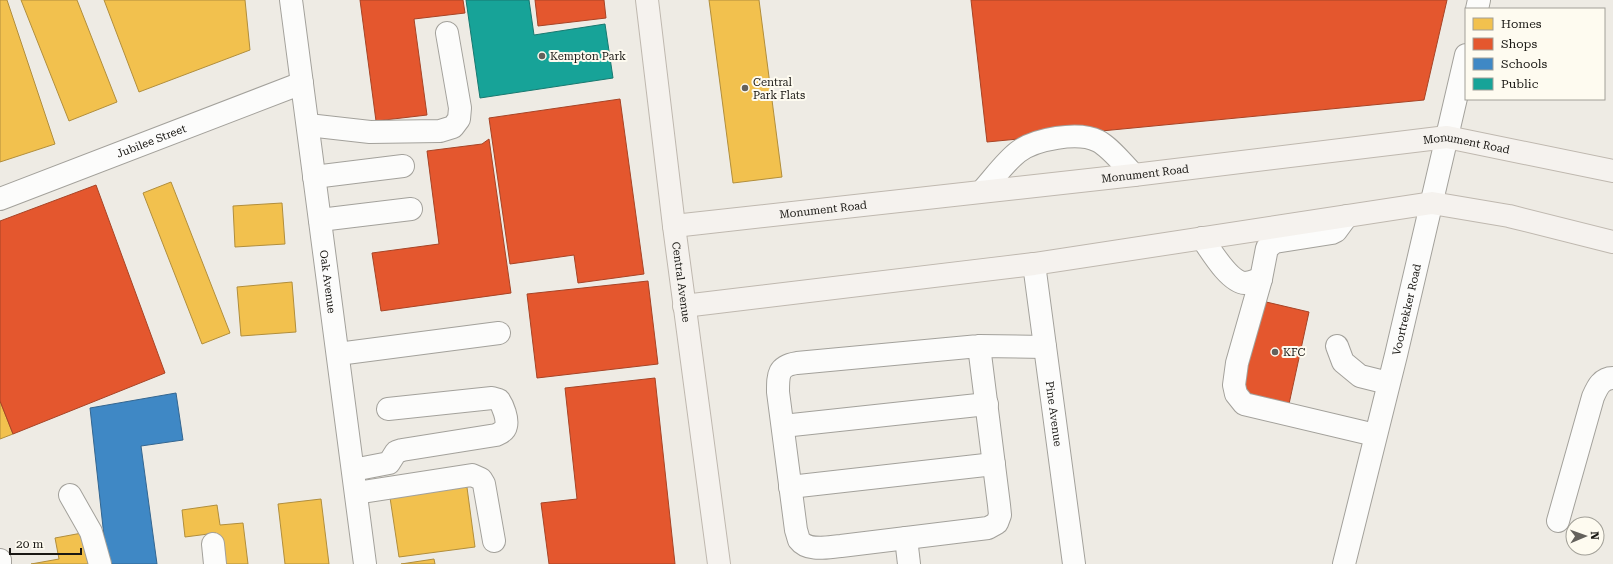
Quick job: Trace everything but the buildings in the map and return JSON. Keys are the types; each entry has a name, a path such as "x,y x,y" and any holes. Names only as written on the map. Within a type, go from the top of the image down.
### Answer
{"main road":[{"name":"Central Avenue","path":"647,0 684,306 719,564"},
{"name":"Monument Road","path":"674,226 1134,175 1447,137 1613,171"},
{"path":"684,306 1034,264 1432,203 1509,216 1613,242"}],"street":[{"name":"Oak Avenue","path":"291,0 366,564"},
{"path":"308,125 370,132 440,130 453,127 459,119 460,108 447,33"},
{"name":"Voortrekker Road","path":"1344,564 1432,203 1465,59"},
{"name":"Jubilee Street","path":"0,199 302,83"},
{"path":"982,191 1017,152 1031,144 1053,139 1082,136 1098,141 1134,175"},
{"path":"314,177 403,166"},
{"path":"320,220 411,210"},
{"path":"1347,216 1332,233 1275,242 1267,248 1264,257 1261,279 1237,362 1234,385 1236,394 1244,404 1375,435"},
{"path":"1202,238 1222,266 1238,281 1248,283 1261,279"},
{"name":"Pine Avenue","path":"1034,264 1074,564"},
{"path":"338,354 499,333"},
{"path":"979,346 1000,515 998,523 988,528 818,548 807,546 799,540 796,530 778,392 778,377 781,370 788,364 825,359 979,346 1045,347"},
{"path":"1337,346 1343,362 1360,376 1388,383"},
{"path":"1558,521 1593,397 1600,382 1613,378"},
{"path":"353,470 389,463 396,452 402,450 496,435 503,432 506,426 503,406 499,400 492,398 388,409"},
{"path":"783,426 987,404"},
{"path":"790,487 994,464"},
{"path":"356,492 472,475 481,479 484,484 494,541"},
{"path":"70,495 91,532 100,564"},
{"path":"906,538 909,564"}],"place":[{"name":"Kempton Park","path":"542,56"},
{"name":"Central Park Flats","path":"745,88"},
{"name":"KFC","path":"1275,352"}]}
